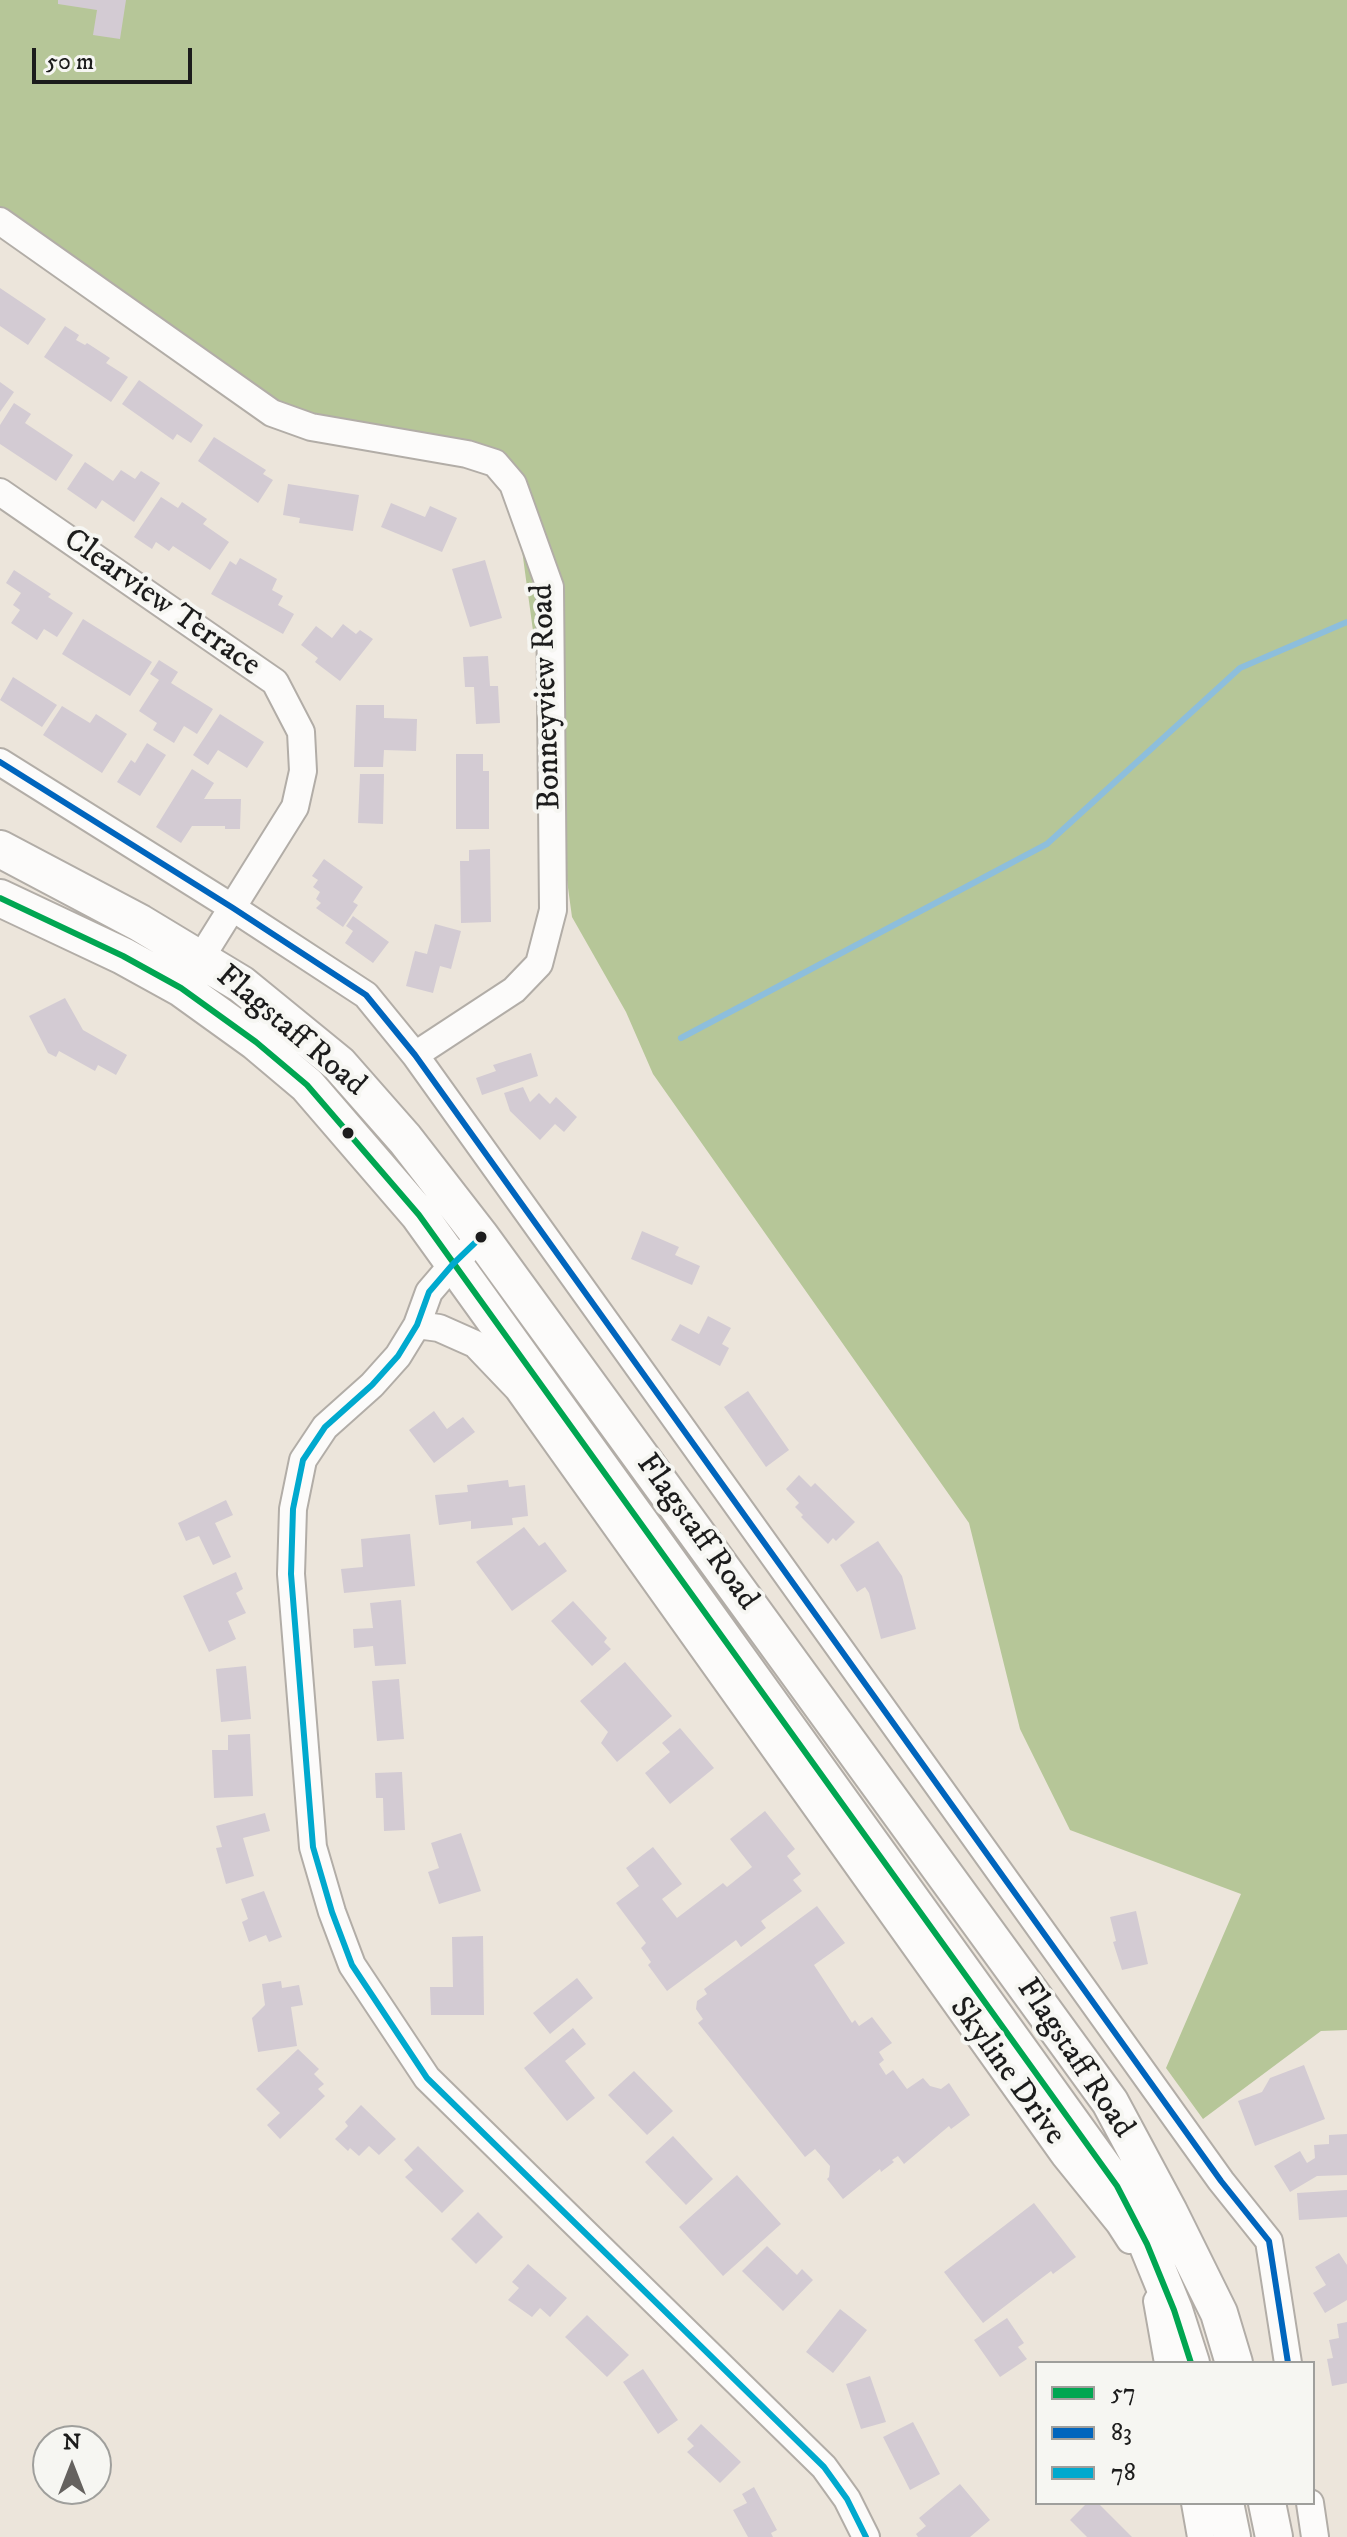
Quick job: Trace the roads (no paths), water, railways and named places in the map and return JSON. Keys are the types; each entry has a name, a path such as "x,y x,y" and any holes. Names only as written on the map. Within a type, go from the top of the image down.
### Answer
{"main road":[{"name":"Flagstaff Road","path":"0,849 201,958 241,984 339,1064 405,1139 481,1237 1110,2102 1219,2313 1233,2361"},
{"name":"Flagstaff Road","path":"0,898 123,956 181,988 256,1042 307,1085 419,1215 1117,2186 1147,2244 1190,2361"},
{"path":"1225,2505 1232,2537"},
{"path":"1267,2505 1274,2537"}],"street":[{"name":"Bonneyview Road","path":"0,221 272,413 311,427 467,454 495,463 513,484 550,587 553,910 539,964 514,990 415,1055"},
{"name":"Clearview Terrace","path":"0,492 275,682 301,732 303,771 295,807 181,988"},
{"path":"0,762 366,995 415,1055 1221,2181 1269,2241 1288,2361"},
{"path":"481,1237 429,1292 417,1325 398,1356 372,1385 325,1427 303,1460 293,1509 291,1574 313,1847 332,1912 352,1965 427,2078 824,2467 847,2499 866,2537"},
{"name":"Skyline Drive","path":"417,1325 439,1328 475,1344 518,1389 1064,2155 1119,2223 1153,2284 1168,2361"},
{"path":"1195,2505 1201,2537"},
{"path":"1310,2505 1315,2537"}],"waterway":[{"path":"681,1038 1047,844 1240,668 1347,622"}]}
